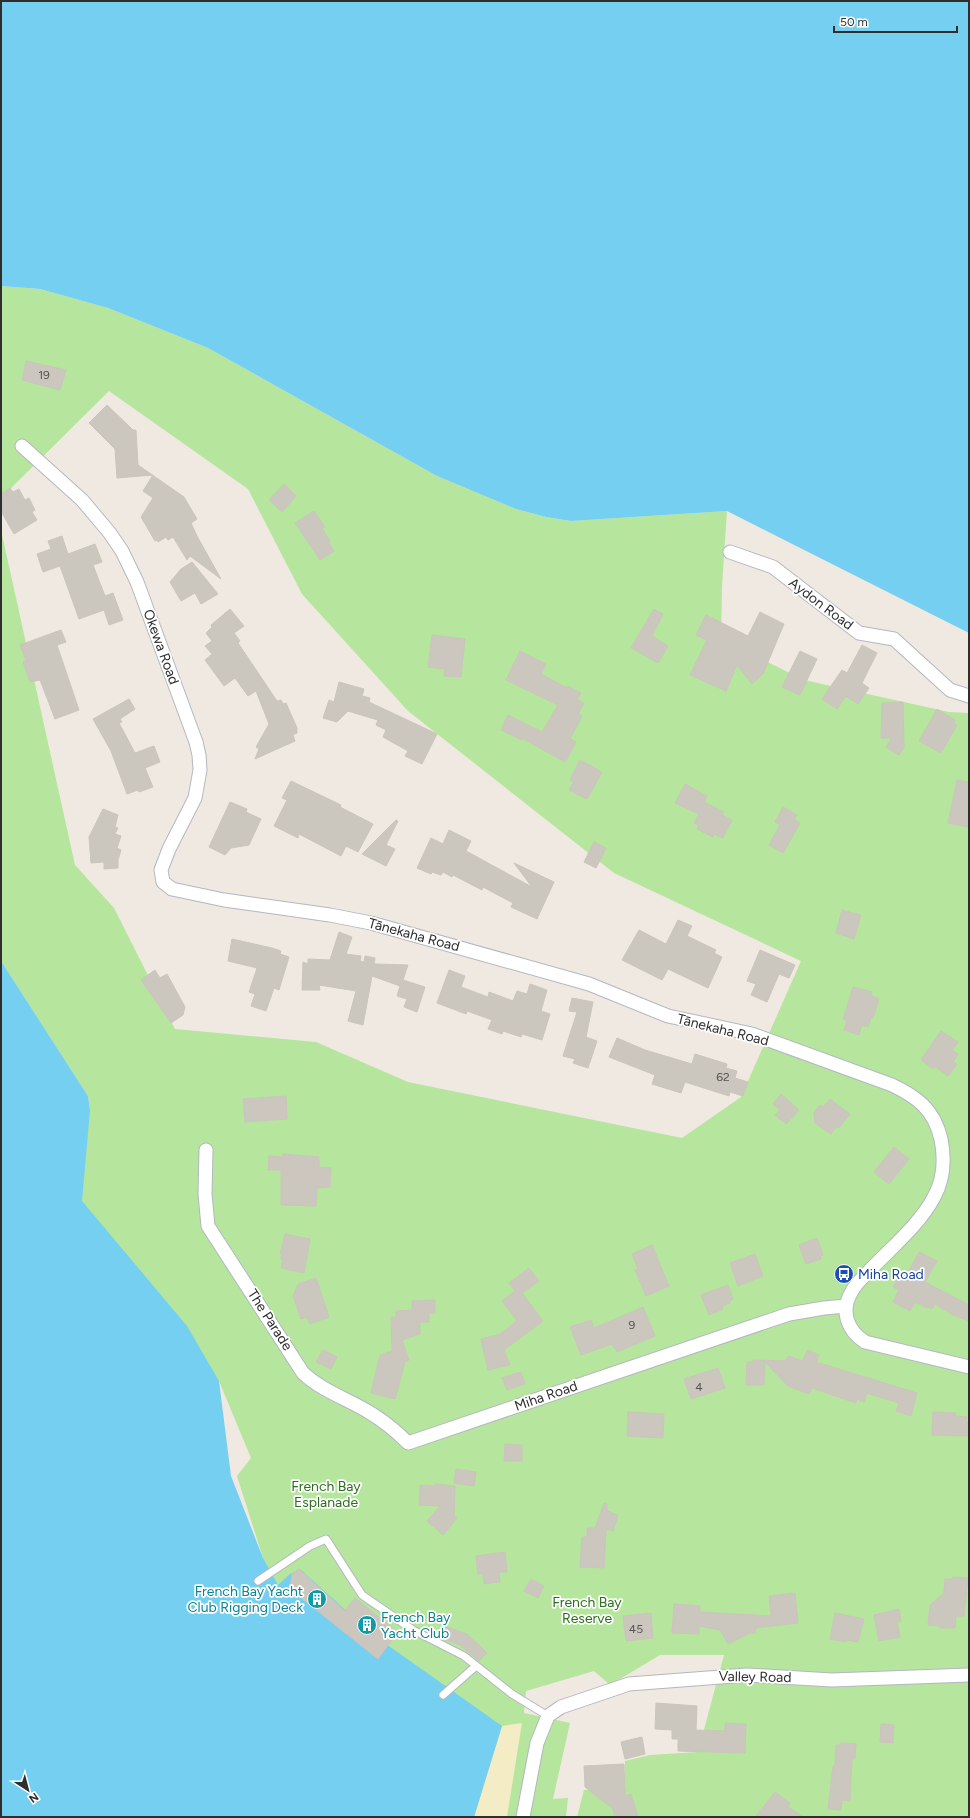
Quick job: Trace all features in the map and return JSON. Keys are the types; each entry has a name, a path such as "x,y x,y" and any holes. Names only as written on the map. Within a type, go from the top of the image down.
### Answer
{"street":[{"name":"Okewa Road","path":"22,446 82,500 109,532 122,551 137,582 196,742 200,770 195,798 169,850 161,870 164,882"},
{"name":"Aydon Road","path":"730,552 773,568 859,633 894,639 950,690 969,696"},
{"name":"Tānekaha Road","path":"164,882 167,886 178,891 224,900 330,915 371,923 590,984 668,1016 752,1034 892,1085 911,1094 926,1108 939,1133 943,1149 942,1178 934,1197 922,1215 853,1289 846,1306"},
{"name":"The Parade","path":"206,1150 205,1194 208,1226 303,1372 321,1387 372,1414 396,1431 408,1443"},
{"path":"846,1306 848,1324 853,1332 865,1342 969,1367"},
{"name":"Miha Road","path":"408,1443 789,1314 846,1306"},
{"name":"Valley Road","path":"548,1716 561,1707 629,1684 637,1683 747,1675 832,1680 969,1675"},
{"path":"523,1817 537,1743 548,1716"}],"lane":[{"path":"258,1581 310,1546 326,1539 362,1595 413,1630 464,1656 512,1694 548,1716"},
{"path":"444,1695 476,1666"}],"green space":[{"path":"1,286 40,289 108,308 208,348 437,476 516,509 546,517 571,521 727,511 722,586 721,639 804,680 949,712 969,713 969,1817 577,1817 584,1790 625,1788 625,1761 650,1755 698,1752 724,1655 660,1655 610,1685 594,1671 526,1691 524,1713 570,1723 553,1799 568,1798 566,1817 305,1817 263,1558 237,1476 251,1458 219,1381 1,1472 90,1110 88,1096 1,961 1,530 75,865 114,908 175,1029 316,1042 408,1082 682,1138 741,1097 801,961 614,873 408,711 302,594 248,489 109,391 1,498"}],"sand":[{"path":"522,1723 507,1817 474,1817 502,1726"}],"water":[{"path":"1,1 969,1 969,633 727,511 571,521 546,517 516,509 437,476 208,348 108,308 40,289 1,286"},
{"path":"1,961 88,1096 90,1110 82,1201 187,1326 219,1381 231,1476 263,1558 278,1585 290,1574 300,1569 372,1634 502,1726 474,1817 1,1817"}],"building":[{"path":"26,361 66,370 60,390 22,380"},
{"path":"107,405 133,430 136,430 138,465 152,475 117,478 115,449 89,423"},
{"path":"153,475 184,497 197,519 191,523 221,579 190,556 187,560 173,537 168,540 166,537 158,542 157,540 155,541 141,517 153,498 143,491"},
{"path":"284,484 296,496 282,512 269,500"},
{"path":"10,488 13,492 19,489 25,500 29,498 35,510 32,512 37,520 14,534 1,511 1,494"},
{"path":"314,511 325,527 322,529 330,541 328,542 334,551 320,560 295,523"},
{"path":"62,536 68,554 95,544 102,562 93,565 105,596 113,593 123,620 109,625 104,610 79,619 60,566 43,572 37,554 51,549 48,541"},
{"path":"192,562 218,594 201,604 195,593 181,601 170,582 181,569"},
{"path":"230,609 244,626 234,633 240,641 238,643 277,701 281,700 283,704 286,703 297,728 297,733 293,735 295,741 255,759 259,749 256,747 269,724 256,691 248,696 235,678 224,686 205,660 212,654 205,646 212,641 206,633 212,627 211,625"},
{"path":"654,609 663,614 652,636 668,646 658,663 631,648"},
{"path":"760,612 784,624 763,674 752,684 737,665 726,691 690,675 707,640 696,635 706,615 748,636"},
{"path":"61,630 66,642 57,645 79,710 55,719 40,680 30,682 23,662 26,660 20,645"},
{"path":"432,635 465,639 461,677 444,676 445,669 428,667"},
{"path":"862,645 877,653 862,683 869,688 858,704 846,696 837,709 822,699 842,670 847,673"},
{"path":"520,651 546,664 541,674 567,688 568,686 581,693 577,700 584,703 578,714 582,716 570,739 576,742 565,762 522,738 522,740 501,730 508,715 542,732 558,705 506,680"},
{"path":"800,651 817,659 800,695 782,687"},
{"path":"339,682 364,689 362,696 370,698 369,702 437,734 422,764 405,756 408,751 383,737 386,730 376,725 378,720 348,711 337,722 323,718 329,700 334,702"},
{"path":"129,699 135,709 120,719 122,722 119,723 135,753 154,746 160,762 145,768 153,787 127,794 111,751 93,719"},
{"path":"903,702 904,748 899,755 886,747 892,738 881,738 882,703"},
{"path":"937,709 955,720 953,723 957,725 941,753 919,741"},
{"path":"580,760 602,772 587,799 569,790 574,782 570,780"},
{"path":"957,780 969,782 969,819 967,827 948,823"},
{"path":"291,781 341,805 340,807 373,824 358,852 346,846 341,856 299,834 298,838 274,826 287,800 282,798"},
{"path":"685,784 707,796 704,802 724,812 722,815 732,820 723,838 714,834 713,837 697,829 699,826 694,823 699,814 675,803"},
{"path":"230,802 247,809 246,812 261,819 249,845 231,848 225,855 209,847"},
{"path":"783,807 797,815 794,820 800,823 783,853 769,845 780,825 775,822"},
{"path":"103,809 118,815 115,827 118,828 115,834 121,836 117,848 121,850 118,860 118,868 104,869 104,862 91,863 89,837"},
{"path":"396,820 398,821 386,845 395,849 386,866 362,854"},
{"path":"449,830 471,841 466,851 532,887 514,863 554,882 537,919 511,907 513,903 483,887 482,890 453,875 452,877 443,872 441,875 432,872 431,874 417,868 431,838 443,844"},
{"path":"594,842 606,848 596,868 584,862"},
{"path":"842,910 861,915 854,939 836,933"},
{"path":"678,920 692,926 687,936 716,950 714,953 722,957 708,988 668,969 662,980 622,960 639,930 666,944"},
{"path":"339,932 352,937 346,954 361,956 360,961 364,962 365,956 375,958 374,964 408,965 403,980 425,987 417,1012 404,1007 407,999 397,996 400,986 372,976 363,1025 348,1021 356,991 319,985 320,990 302,990 303,962 308,964 308,959 330,960"},
{"path":"232,939 272,948 281,951 280,954 289,957 279,990 274,988 266,1011 251,1006 255,994 249,992 257,968 228,961"},
{"path":"760,950 795,965 789,978 779,974 767,1002 751,995 756,984 747,981"},
{"path":"155,970 160,978 167,974 185,1007 183,1015 171,1023 141,980"},
{"path":"449,970 465,976 461,987 488,997 489,992 513,1001 517,991 527,994 530,984 547,990 541,1011 550,1014 542,1040 522,1034 521,1037 503,1031 502,1034 488,1029 492,1020 467,1011 466,1014 437,1003"},
{"path":"853,987 872,992 871,996 879,999 873,1018 871,1017 868,1027 862,1025 859,1035 844,1030 847,1021 843,1019"},
{"path":"572,998 593,1002 586,1037 597,1041 588,1068 573,1063 575,1059 563,1056 577,1012 569,1011"},
{"path":"941,1031 958,1042 952,1050 958,1054 953,1062 957,1064 948,1076 934,1066 933,1069 921,1060"},
{"path":"617,1038 645,1050 692,1064 695,1054 727,1064 726,1068 737,1071 735,1078 748,1082 743,1096 730,1092 729,1096 685,1082 681,1093 652,1084 655,1075 609,1057"},
{"path":"781,1094 799,1110 786,1124 775,1115 780,1110 773,1104"},
{"path":"286,1096 287,1119 245,1122 243,1099"},
{"path":"830,1099 850,1114 839,1128 837,1126 831,1134 815,1123 814,1112 820,1105 823,1107"},
{"path":"894,1147 909,1159 889,1184 874,1172"},
{"path":"283,1154 319,1157 319,1167 331,1168 330,1187 317,1188 316,1206 281,1205 281,1170 268,1170 269,1156 283,1157"},
{"path":"285,1234 310,1239 304,1273 281,1268 283,1259 281,1259 282,1255 280,1254"},
{"path":"817,1238 823,1255 820,1256 821,1259 806,1264 799,1245"},
{"path":"652,1245 669,1286 646,1296 635,1270 638,1269 632,1254"},
{"path":"919,1252 937,1261 925,1282 969,1305 969,1321 953,1315 935,1304 932,1309 915,1302 910,1311 893,1302 899,1290 893,1287 901,1271 907,1274"},
{"path":"755,1254 763,1276 738,1286 730,1263"},
{"path":"529,1268 539,1281 522,1293 543,1321 504,1350 510,1365 488,1370 481,1339 500,1334 517,1321 502,1301 515,1291 509,1283"},
{"path":"316,1278 329,1317 310,1324 307,1317 301,1319 293,1296 298,1284"},
{"path":"728,1285 733,1299 730,1303 722,1306 723,1309 709,1315 701,1295"},
{"path":"435,1300 435,1313 429,1313 429,1322 420,1322 420,1334 402,1340 409,1360 405,1362 395,1399 371,1393 380,1355 392,1351 391,1317 394,1317 396,1321 396,1311 412,1310 412,1301"},
{"path":"643,1307 655,1336 617,1352 612,1344 581,1355 570,1327 591,1320 594,1328"},
{"path":"323,1350 337,1357 331,1369 316,1362"},
{"path":"808,1350 819,1355 816,1362 917,1393 911,1416 896,1411 899,1403 867,1393 864,1402 857,1399 856,1403 812,1388 809,1394 788,1386 765,1362 764,1385 746,1385 747,1362 753,1362 753,1360 784,1361 789,1356 802,1361"},
{"path":"718,1368 725,1388 691,1399 684,1379"},
{"path":"521,1372 525,1384 507,1390 502,1378"},
{"path":"628,1412 664,1414 663,1438 627,1436"},
{"path":"933,1412 956,1413 955,1416 967,1417 966,1422 969,1422 969,1436 932,1435"},
{"path":"505,1444 522,1445 522,1461 504,1461"},
{"path":"456,1469 476,1472 474,1486 454,1483"},
{"path":"435,1484 455,1486 454,1516 457,1518 443,1535 427,1521 440,1506 419,1505 420,1485 435,1486"},
{"path":"604,1503 607,1504 607,1511 618,1515 613,1531 606,1529 604,1568 580,1567 582,1537 587,1537 587,1528 595,1528"},
{"path":"505,1552 507,1572 499,1572 500,1582 484,1584 483,1574 478,1574 476,1556"},
{"path":"299,1569 345,1611 355,1598 398,1632 378,1659 290,1589 292,1574"},
{"path":"953,1577 968,1578 964,1616 956,1616 955,1628 940,1628 940,1626 928,1625 930,1605 944,1593 945,1579 953,1579"},
{"path":"531,1579 544,1586 538,1598 524,1591"},
{"path":"795,1593 798,1623 756,1628 755,1633 750,1633 728,1644 720,1630 699,1626 699,1634 672,1633 674,1604 700,1606 700,1612 771,1616 769,1596"},
{"path":"899,1609 901,1621 897,1622 900,1637 879,1641 874,1615"},
{"path":"651,1613 653,1638 626,1641 623,1616"},
{"path":"835,1613 864,1619 858,1642 846,1640 846,1642 830,1639"},
{"path":"444,1626 467,1634 487,1653 479,1661 460,1645 440,1638"},
{"path":"656,1703 697,1706 696,1730 725,1731 725,1723 746,1724 745,1753 678,1751 678,1739 672,1739 672,1730 655,1729"},
{"path":"881,1724 894,1725 893,1743 880,1742"},
{"path":"642,1737 645,1754 625,1759 621,1742"},
{"path":"841,1743 856,1744 855,1759 852,1759 850,1801 842,1800 841,1810 828,1809 833,1766 835,1766 836,1745 841,1745"},
{"path":"624,1764 625,1796 631,1794 638,1817 615,1817 613,1809 585,1787 584,1766"},
{"path":"775,1792 790,1803 788,1807 803,1817 755,1817"}],"place":[{"name":"Miha Road","path":"844,1274"},
{"name":"French Bay Yacht Club Rigging Deck","path":"317,1599"},
{"name":"French Bay Yacht Club","path":"367,1625"}],"park label":[{"name":"French Bay Esplanade","path":"326,1494"},
{"name":"French Bay Reserve","path":"587,1610"}]}
